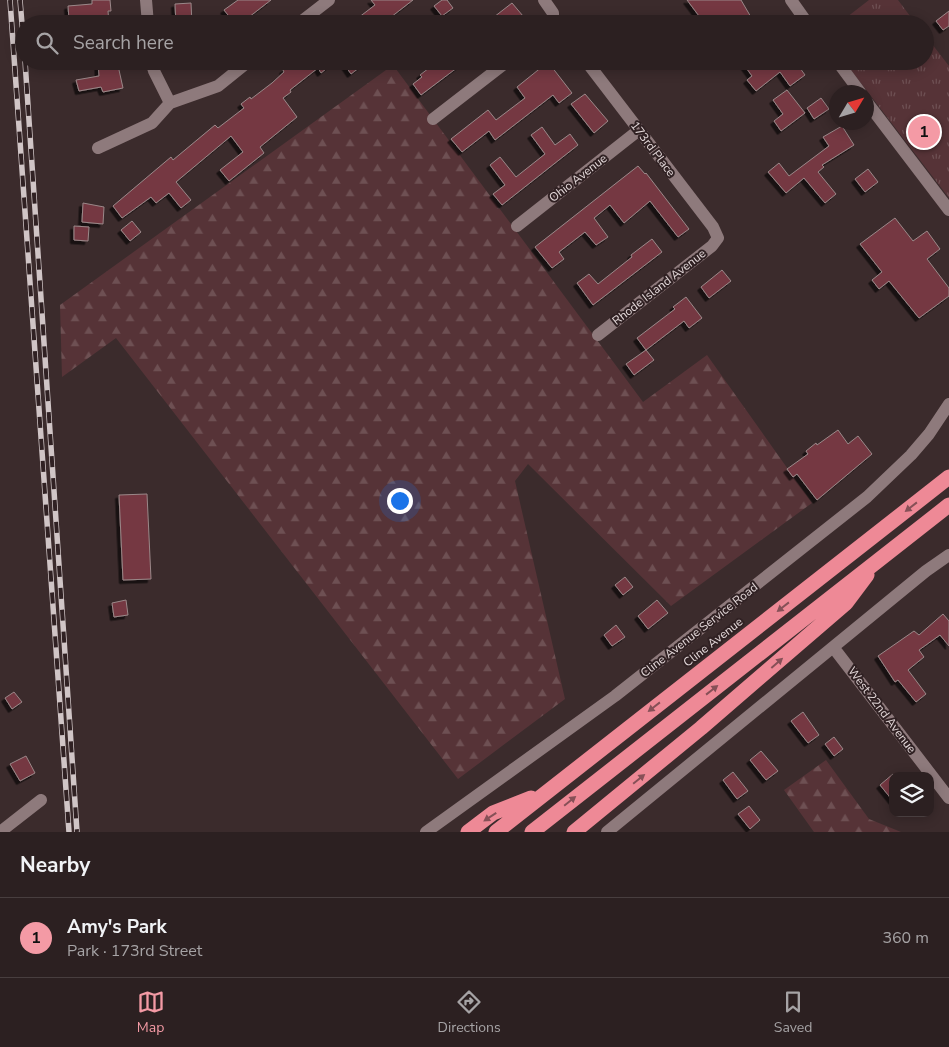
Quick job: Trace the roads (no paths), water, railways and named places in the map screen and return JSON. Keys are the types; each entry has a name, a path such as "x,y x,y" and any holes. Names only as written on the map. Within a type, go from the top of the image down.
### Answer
{"highway":[{"name":"Cline Avenue","path":"496,832 949,477"},
{"path":"532,832 949,505"},
{"path":"574,832 702,728 846,604 879,560"},
{"path":"468,832 493,813 546,791"}],"street":[{"path":"146,0 147,15"},
{"path":"311,5 329,0"},
{"path":"544,0 553,15"},
{"path":"790,0 801,15"},
{"path":"154,70 170,103"},
{"path":"98,148 152,123 170,103 218,86 238,70"},
{"path":"433,119 496,70"},
{"name":"173rd Place","path":"593,70 713,228 718,238"},
{"path":"844,70 855,85"},
{"path":"874,111 949,210"},
{"name":"Ohio Avenue","path":"517,226 639,130"},
{"name":"Rhode Island Avenue","path":"598,335 712,246 718,238"},
{"name":"Cline Avenue Service Road","path":"426,832 615,696 867,498 911,456 929,434 949,404"},
{"path":"607,832 926,571 949,555"},
{"name":"West 22nd Avenue","path":"833,647 949,798"},
{"path":"0,832 41,800"}],"railway":[{"path":"10,0 69,832"},
{"path":"20,0 21,15"},
{"path":"26,70 77,832"}],"place":[{"name":"Amy's Park","path":"924,132"}]}
